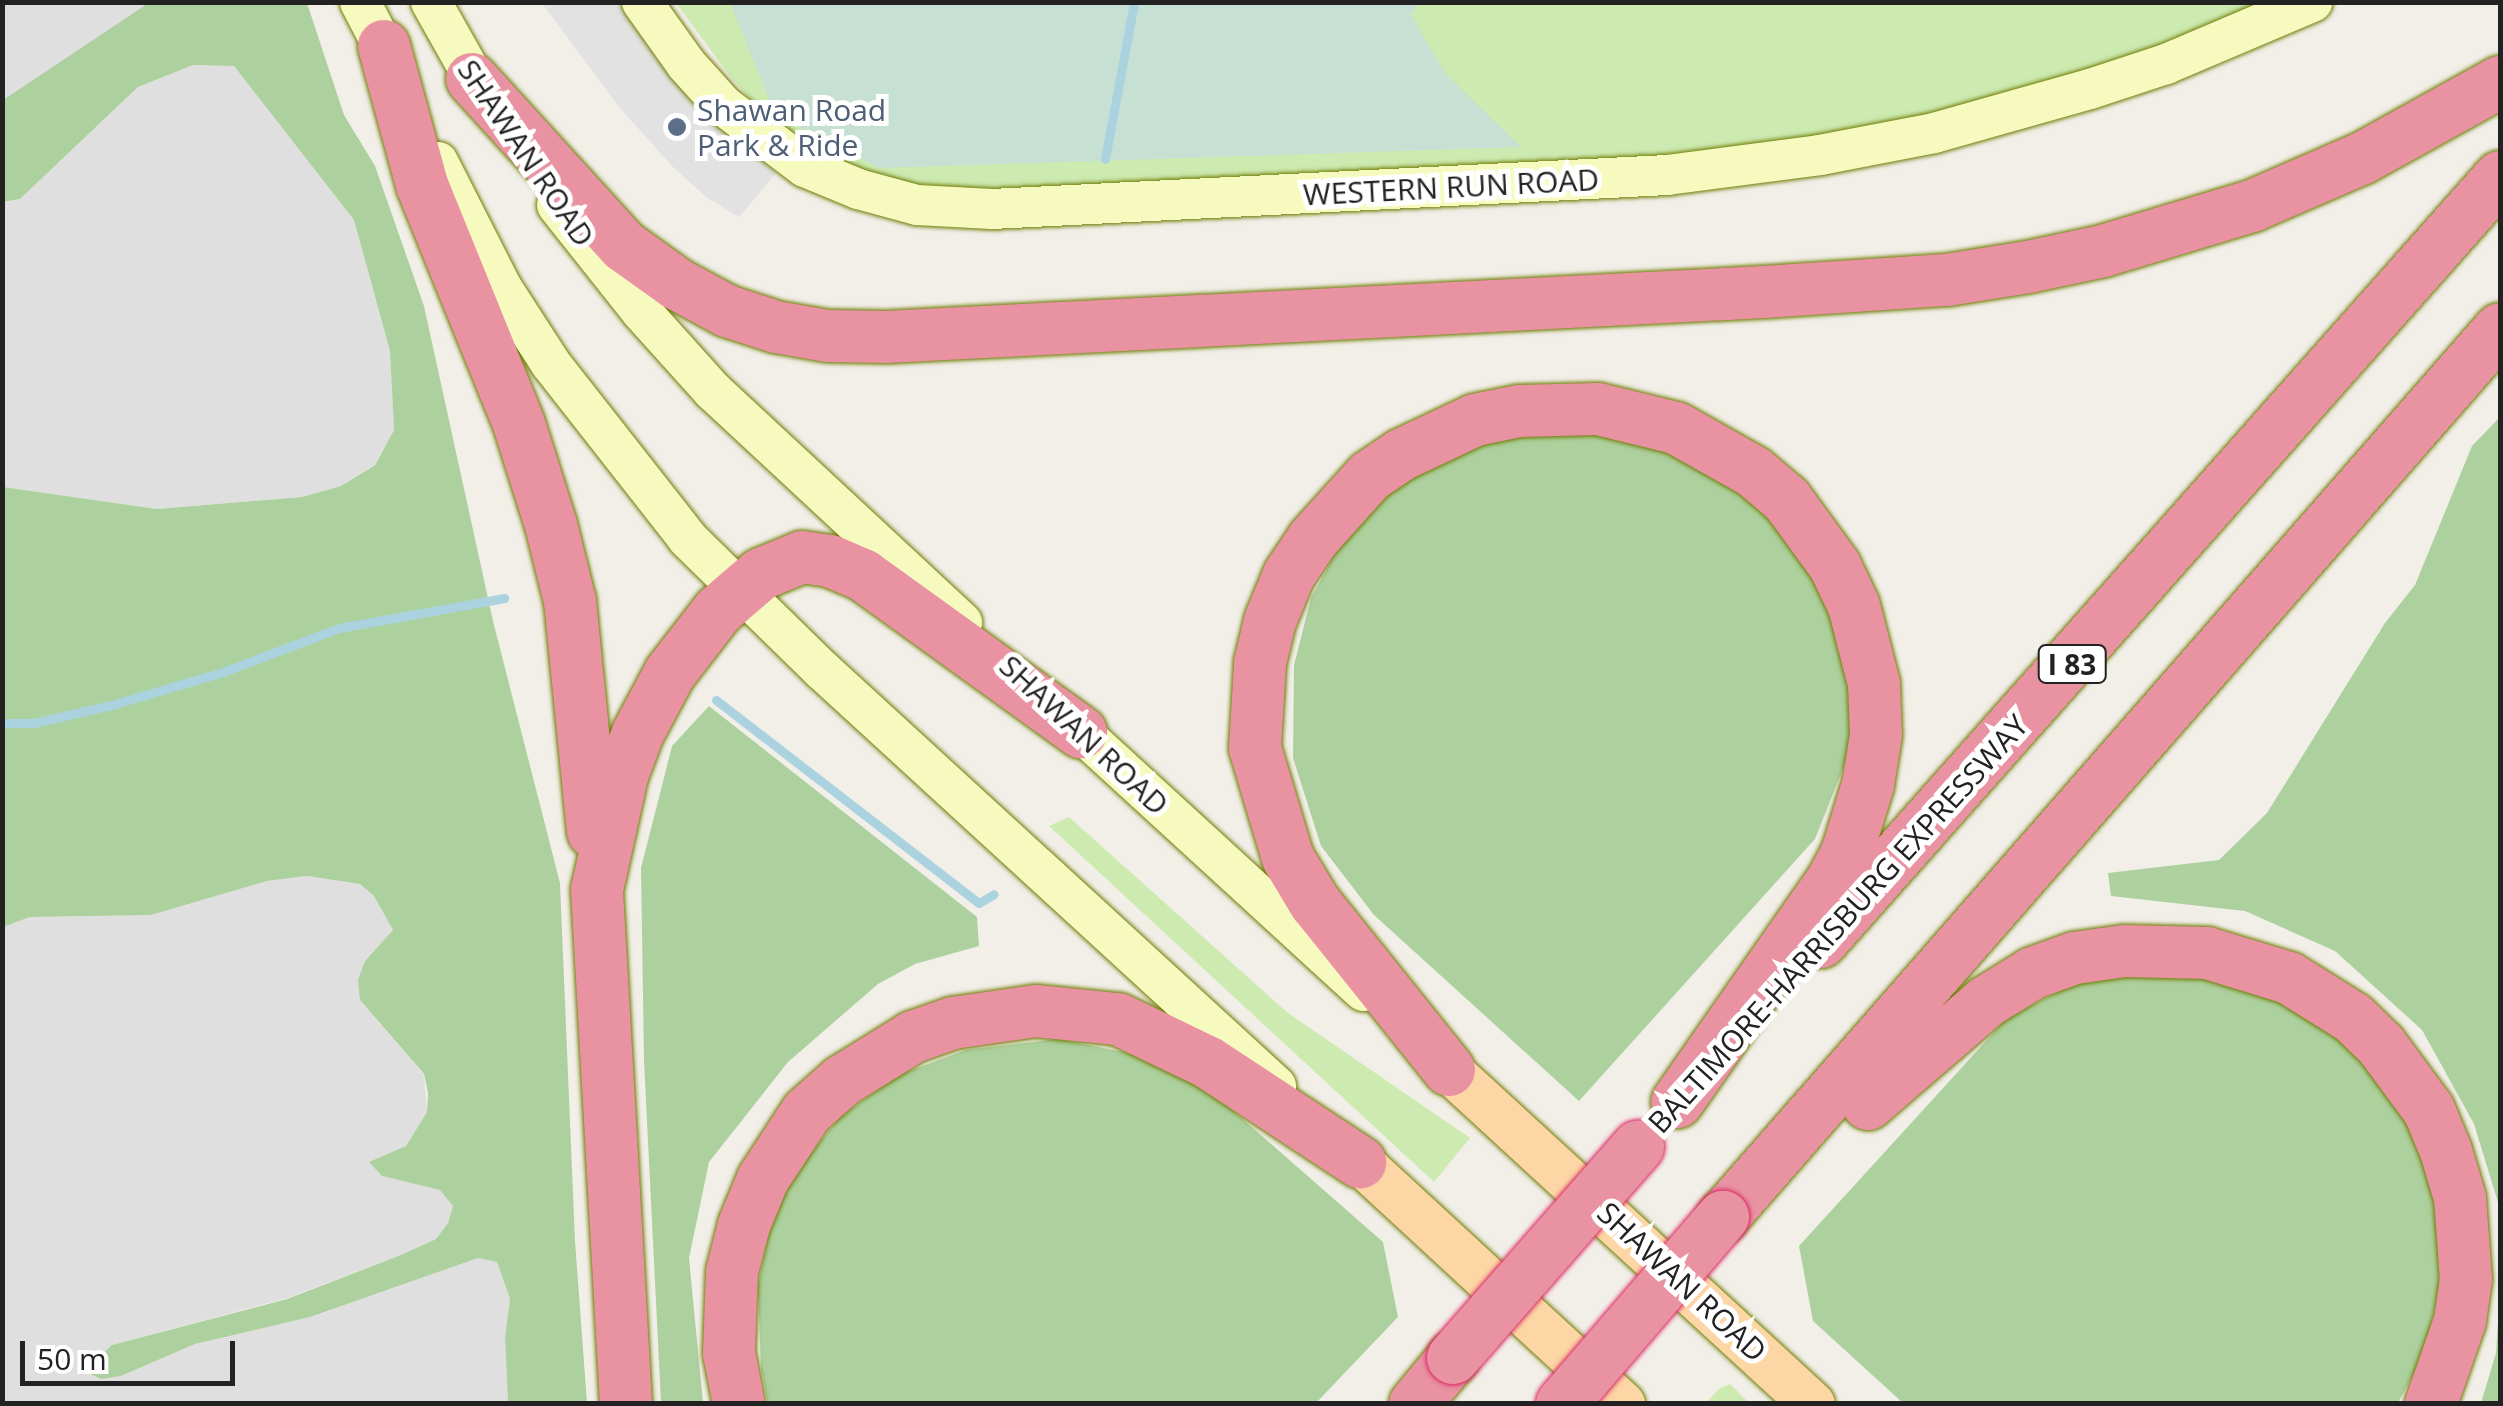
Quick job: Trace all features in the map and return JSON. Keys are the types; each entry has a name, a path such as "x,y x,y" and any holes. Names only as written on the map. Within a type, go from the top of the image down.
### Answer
{"highway":[{"path":"372,17 422,185 519,424 570,601 597,890 626,1404"},
{"path":"472,79 624,246 677,284 728,311 776,328 828,336 886,337 1764,292 1996,272 2103,251 2252,206 2362,158 2500,82"},
{"name":"BALTIMORE-HARRISBURG EXPRESSWAY","path":"1415,1404 1638,1147 2500,176"},
{"path":"1608,1404 1736,1229 2315,540 2500,328"},
{"path":"1449,1070 1315,903 1288,858 1255,748 1260,663 1270,621 1290,576 1312,539 1370,476 1401,455 1475,420 1519,411 1598,409 1662,424 1702,440 1754,472 1786,500 1812,530 1842,580 1863,633 1874,684 1876,735 1868,785 1847,854 1678,1102"},
{"path":"1868,1104 2100,822 2315,540"},
{"path":"597,890 622,776 638,733 670,673 738,591 783,563 802,557 830,560 863,575 1082,732"},
{"path":"1562,1404 1736,1229 1868,1104 1986,1002 2034,973 2075,958 2125,951 2208,953 2289,978 2353,1018 2381,1044 2429,1110 2460,1198 2466,1279 2460,1321 2431,1404"},
{"path":"739,1404 729,1353 732,1272 744,1224 763,1179 807,1112 842,1081 914,1037 953,1023 1036,1011 1118,1020 1162,1037 1209,1064 1360,1162"}],"main road":[{"name":"SHAWAN ROAD","path":"431,2 472,79 564,214 713,391 1812,1404"},
{"name":"WESTERN RUN ROAD","path":"642,2 686,64 724,106 805,167 858,189 917,205 992,208 1667,176 1820,155 1934,134 2090,89 2166,64 2312,2"},
{"path":"372,17 460,210 522,319 645,488 738,591 1622,1404"}],"shaded area":[{"path":"3,3 150,3 3,100"},
{"name":"Shawan Road Park & Ride","path":"542,3 617,3 697,108 776,173 739,217 706,197 672,166 619,107"},
{"path":"193,65 234,66 354,220 390,351 394,430 375,464 341,486 302,497 157,509 3,487 3,202 20,199 138,87"},
{"path":"307,876 360,884 374,896 393,930 365,961 360,1000 424,1075 427,1112 406,1146 370,1162 382,1176 441,1190 453,1205 448,1223 436,1239 287,1298 112,1345 121,1376 195,1344 310,1317 478,1258 497,1262 510,1299 505,1337 508,1403 3,1404 3,927 30,917 151,915 267,881"}],"green space":[{"path":"150,2 307,3 344,115 375,166 424,306 493,621 560,883 575,1241 587,1403 508,1403 505,1337 510,1299 497,1262 478,1258 310,1317 195,1344 121,1376 101,1379 84,1371 112,1345 287,1299 401,1255 436,1239 448,1223 453,1206 440,1190 382,1176 369,1162 406,1146 427,1112 428,1093 424,1074 360,1000 358,980 365,961 393,930 374,896 360,884 307,876 267,881 151,915 30,917 3,927 3,487 157,509 302,497 341,486 375,465 394,430 390,351 354,220 234,66 193,65 138,87 20,199 3,202 3,100"},
{"path":"676,3 2272,3 2083,75 1929,120 1662,159 1080,192 917,190 816,153 776,127 730,76"},
{"path":"730,3 1419,3 1411,15 1445,73 1521,147 879,168 775,114"},
{"path":"2500,417 2500,1209 2474,1124 2422,1030 2335,951 2245,911 2111,896 2108,873 2219,860 2267,813 2385,623 2415,585 2472,446"},
{"path":"1588,426 1727,473 1816,559 1856,689 1848,756 1815,839 1579,1101 1374,915 1321,846 1293,758 1294,665 1311,598 1346,534 1395,484 1505,432"},
{"path":"709,706 977,917 979,946 915,964 878,984 788,1062 709,1162 689,1258 703,1403 661,1403 644,1061 641,868 672,746"},
{"path":"1069,817 1288,1013 1470,1138 1434,1182 1049,826"},
{"path":"2218,970 2340,1034 2425,1142 2438,1208 2439,1291 2424,1354 2398,1403 1903,1403 1813,1321 1799,1246 2007,1018 2086,978"},
{"path":"1058,1039 1148,1057 1222,1101 1383,1242 1398,1317 1316,1403 768,1404 761,1369 758,1286 771,1223 797,1170 841,1116 901,1074 966,1050"},
{"path":"2500,1291 2500,1403 2481,1403 2496,1353"},
{"path":"1730,1384 1749,1403 1706,1403 1720,1388"}],"waterway":[{"path":"1105,159 1134,2"},
{"path":"2,723 34,723 115,704 223,672 339,628 504,598"},
{"path":"716,700 979,903 994,894"}],"place":[{"name":"Shawan Road Park & Ride","path":"677,127"}]}
